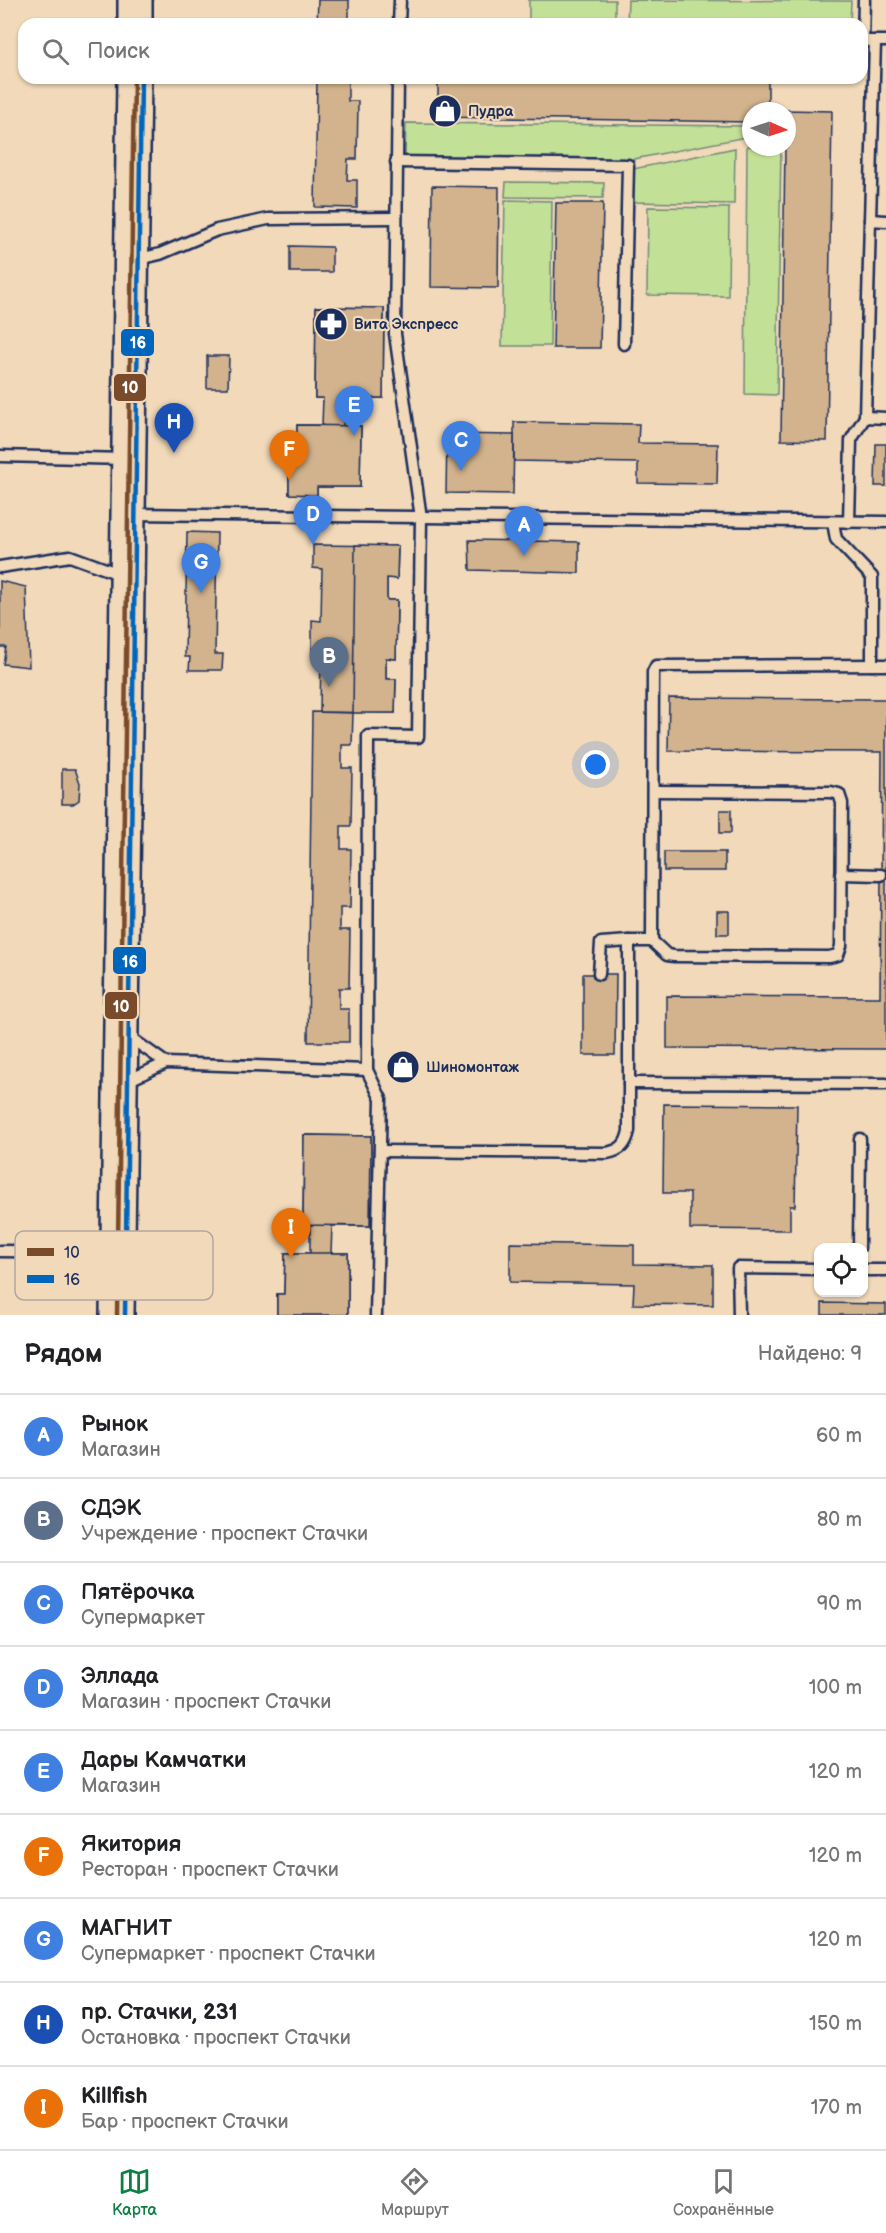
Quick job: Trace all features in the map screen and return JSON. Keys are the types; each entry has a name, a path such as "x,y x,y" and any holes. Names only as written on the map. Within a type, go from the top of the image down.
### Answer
{"main road":[{"path":"135,0 135,18"},
{"path":"118,1231 134,84"},
{"path":"117,1300 117,1315"}],"lane":[{"path":"399,18 400,0"},
{"path":"863,18 864,0"},
{"path":"849,522 851,440 865,417 870,220 881,41"},
{"path":"376,1315 381,1099 367,1070 368,736 418,737 421,518 395,334 398,84"},
{"path":"396,162 628,165 624,344"},
{"path":"132,261 160,254 218,230 268,219 395,218"},
{"path":"870,220 886,221"},
{"path":"865,417 886,418"},
{"path":"0,456 128,459"},
{"path":"127,514 886,522"},
{"path":"833,522 836,539 872,577 872,665"},
{"path":"0,567 70,556 127,576"},
{"path":"652,941 653,672 656,666 886,665"},
{"path":"599,974 602,942 652,941 667,955 674,956 829,957 838,955 841,946 842,803 839,794 831,792 652,791"},
{"path":"841,874 881,874"},
{"path":"380,1151 607,1153 622,1147 627,1140 629,1083 629,941"},
{"path":"120,1031 166,1063"},
{"path":"119,1084 166,1063 367,1070"},
{"path":"629,1083 886,1084"},
{"path":"859,1243 860,1139"},
{"path":"0,1251 15,1251"},
{"path":"739,1315 738,1268 814,1269"},
{"path":"868,1270 886,1270"}],"green space":[{"path":"529,0 615,0 615,18 529,18"},
{"path":"628,0 851,1 850,18 627,18"},
{"path":"406,123 742,126 742,138 629,160 405,156"},
{"path":"735,148 734,204 633,202 633,169"},
{"path":"747,156 781,156 777,395 745,394"},
{"path":"506,182 604,183 603,198 505,197"},
{"path":"505,200 552,201 550,346 502,346"},
{"path":"648,207 729,208 728,296 647,295"}],"building":[{"path":"318,0 349,0 349,18 317,18"},
{"path":"317,84 348,84 348,101 358,101 357,159 348,159 347,180 357,180 357,208 315,207"},
{"path":"438,84 768,84 768,102 742,102 742,122 438,117"},
{"path":"796,110 832,111 827,441 781,440 785,156 796,156"},
{"path":"432,186 499,187 498,288 431,287"},
{"path":"556,203 603,203 600,348 553,348"},
{"path":"290,246 332,247 332,272 290,272"},
{"path":"316,307 384,308 383,398 315,398"},
{"path":"316,307 384,308 383,398 344,398 343,426 361,426 360,487 317,487 317,495 289,494 289,466 297,466 297,425 322,425 323,398 315,398"},
{"path":"207,356 229,356 228,388 207,388"},
{"path":"514,422 639,424 638,443 718,444 717,484 638,483 638,463 514,461"},
{"path":"297,425 361,426 360,487 317,487 317,495 289,494 289,466 297,466"},
{"path":"447,434 514,435 513,494 446,493"},
{"path":"876,444 886,444 886,486 875,486"},
{"path":"187,532 217,533 215,654 223,654 222,670 189,670 190,657 185,657"},
{"path":"469,540 579,542 579,573 470,570"},
{"path":"313,545 398,546 397,579 387,578 387,600 397,600 396,659 386,658 386,679 396,679 395,713 320,712 321,654 312,654 312,620 321,621 322,569 313,568"},
{"path":"355,545 398,546 397,579 387,578 387,600 397,600 396,659 386,658 386,679 396,679 395,713 353,713"},
{"path":"0,581 26,587 29,667 3,664 6,647 0,647"},
{"path":"669,698 886,699 886,1049 667,1048 667,996 880,997 882,752 668,751"},
{"path":"312,712 353,713 352,745 342,745 342,768 352,768 351,826 341,826 341,849 351,849 350,908 340,908 340,930 350,930 349,988 339,988 339,1009 349,1009 349,1042 308,1042"},
{"path":"62,769 75,769 80,783 79,800 73,804 62,804"},
{"path":"720,810 731,810 731,833 720,833"},
{"path":"664,852 725,852 725,871 664,871"},
{"path":"717,911 729,911 729,934 717,934"},
{"path":"583,974 616,974 615,1055 583,1055"},
{"path":"664,1104 797,1105 795,1206 790,1206 790,1230 690,1229 690,1193 663,1193"},
{"path":"304,1135 371,1136 370,1226 332,1226 331,1253 348,1253 348,1315 277,1315 277,1294 284,1294 285,1253 310,1253 310,1225 303,1225"},
{"path":"304,1135 371,1136 370,1226 303,1225"},
{"path":"510,1243 634,1245 634,1264 713,1265 713,1305 633,1304 634,1284 510,1282"},
{"path":"285,1253 348,1253 348,1315 277,1315 277,1294 284,1294"},
{"path":"822,1303 886,1304 886,1315 822,1315"}],"transit line":[{"name":"10","path":"118,1231 134,84"},
{"name":"16","path":"126,1231 141,84"},
{"name":"10","path":"117,1300 117,1315"},
{"name":"16","path":"125,1300 125,1315"}],"place":[{"name":"Пудра","path":"445,111"},
{"name":"Вита Экспресс","path":"331,324"},
{"name":"Дары Камчатки","path":"354,436"},
{"name":"пр. Стачки, 231","path":"174,453"},
{"name":"Пятёрочка","path":"461,471"},
{"name":"Якитория","path":"289,480"},
{"name":"Эллада","path":"313,545"},
{"name":"Рынок","path":"524,556"},
{"name":"МАГНИТ","path":"201,593"},
{"name":"СДЭК","path":"329,687"},
{"name":"Шиномонтаж","path":"403,1067"},
{"name":"Killfish","path":"291,1258"}]}
